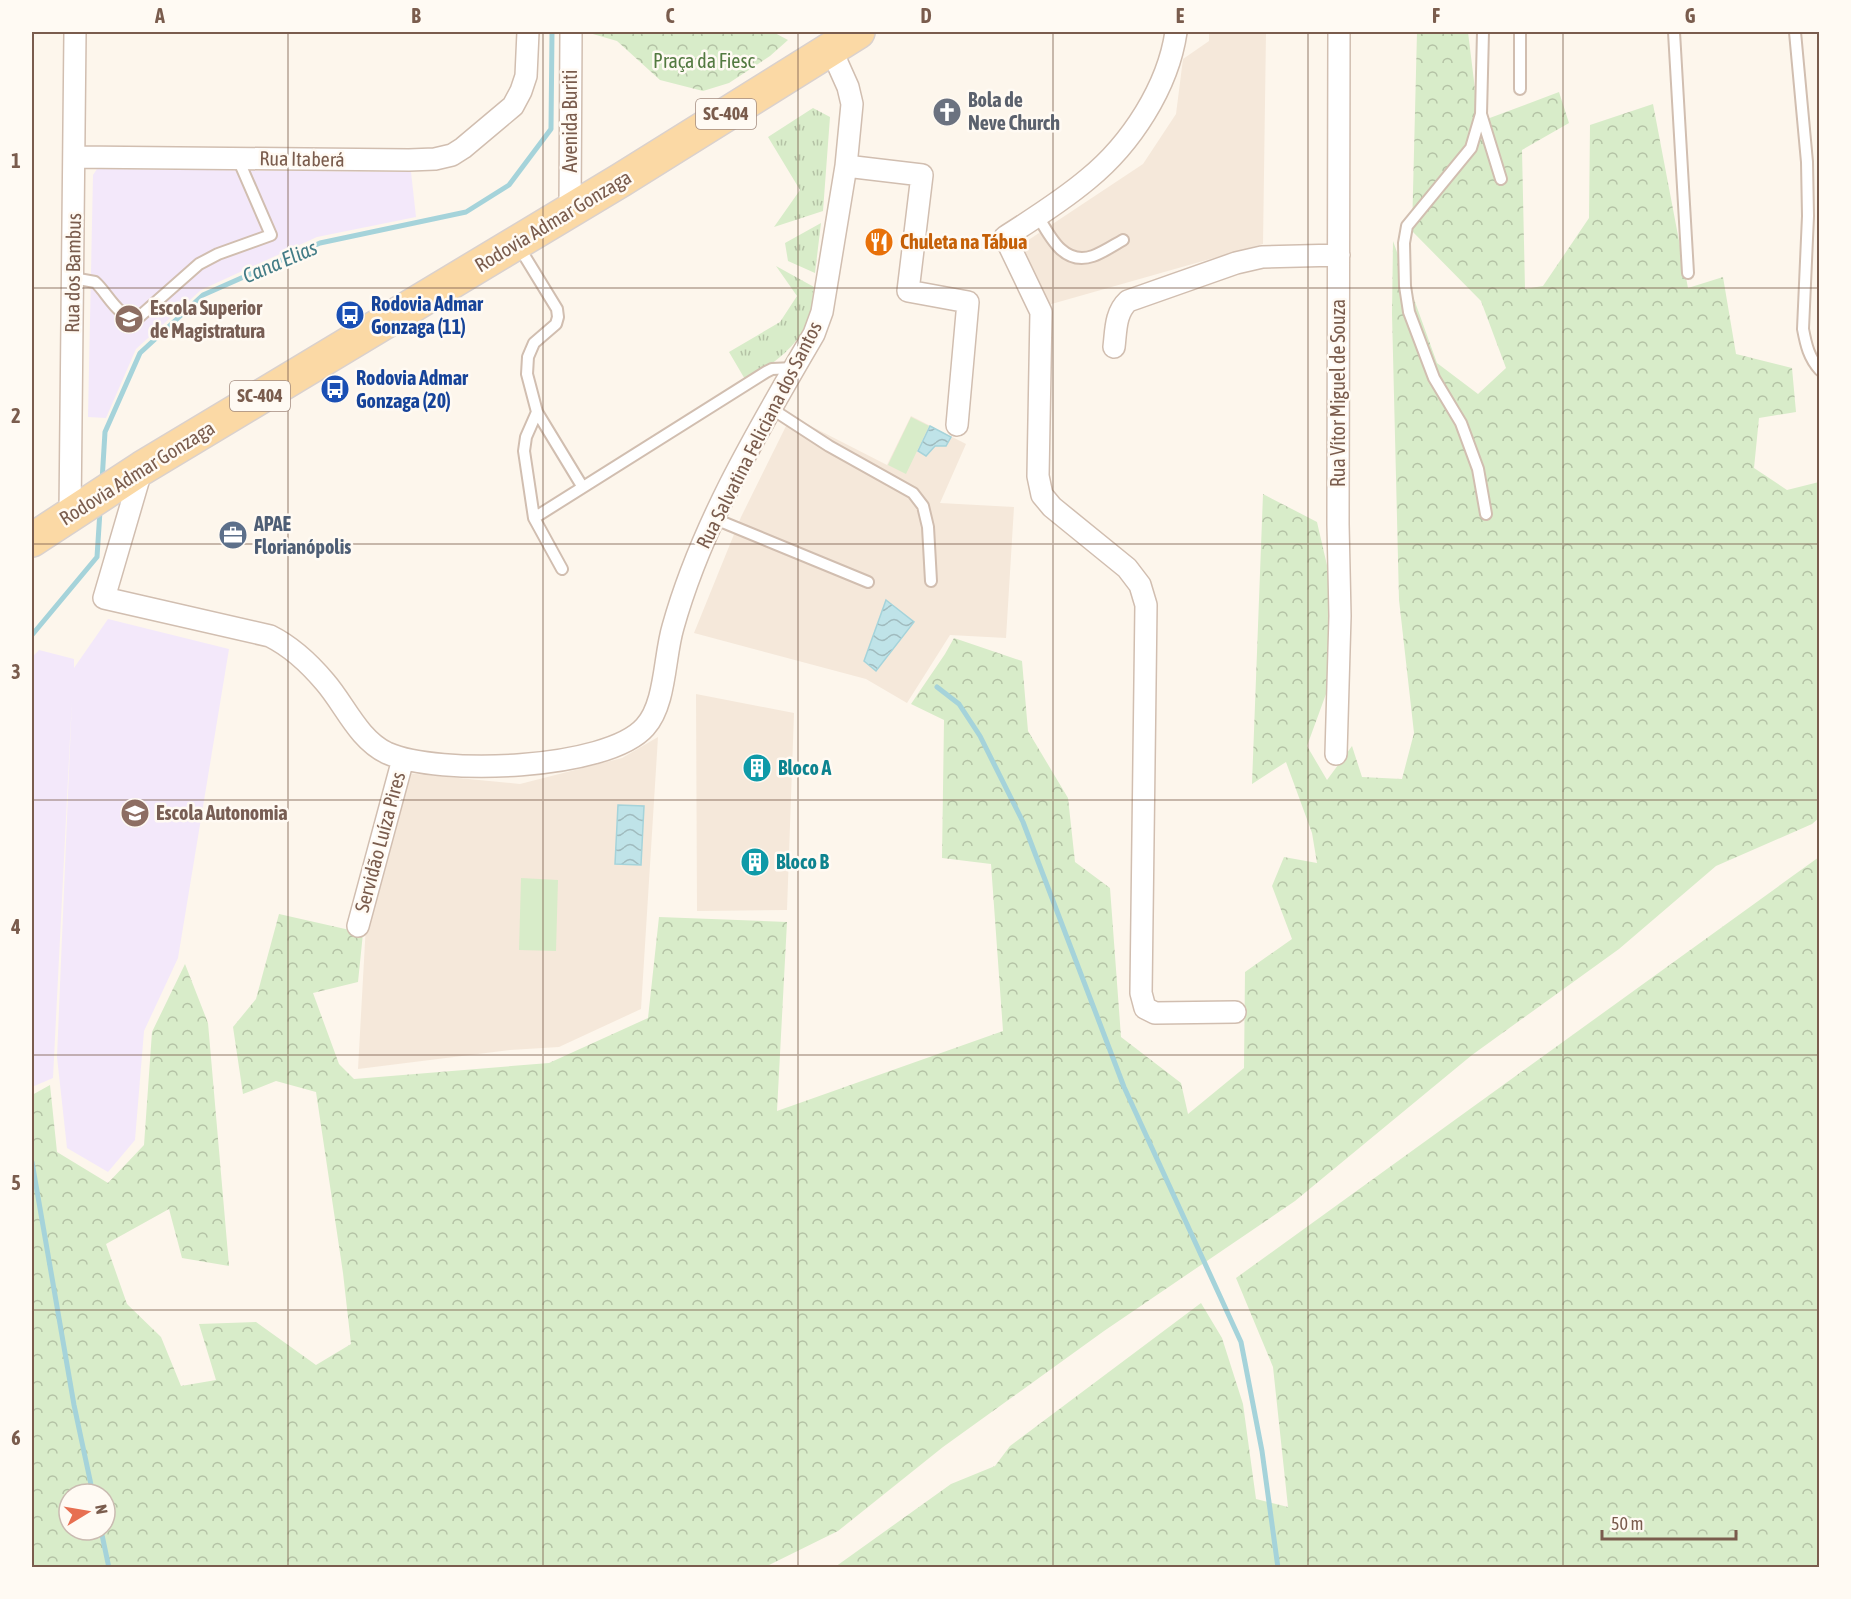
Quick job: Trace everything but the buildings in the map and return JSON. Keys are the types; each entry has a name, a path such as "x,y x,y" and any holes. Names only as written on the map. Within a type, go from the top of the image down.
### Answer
{"main road":[{"name":"Rodovia Admar Gonzaga","path":"32,540 121,482 570,211 858,32"}],"street":[{"name":"Rua dos Bambus","path":"70,515 75,32"},
{"name":"Rua Itaberá","path":"74,157 435,159 464,148 513,106 526,76 528,32"},
{"name":"Avenida Buriti","path":"570,211 571,32"},
{"path":"1176,32 1161,84 1143,116 1119,149 1090,178 1005,237 1041,312 1038,476 1042,495 1052,507 1127,568 1140,585 1146,605 1141,993 1145,1008 1155,1013 1235,1011"},
{"name":"Rua Vítor Miguel de Souza","path":"1336,754 1340,616 1339,32"},
{"name":"Rua Salvatina Feliciana dos Santos","path":"121,482 104,598 270,636 287,644 326,682 372,743 385,752 403,759 430,764 519,765 563,760 600,751 631,738 645,727 655,711 670,637 693,566 733,480 814,334 822,312 846,166 852,104 848,87 831,49"},
{"path":"846,166 922,176 908,291 968,302 957,425"},
{"path":"1114,347 1118,316 1121,307 1128,301 1236,262 1262,257 1339,255"},
{"name":"Servidão Luíza Pires","path":"358,926 403,759"}],"lane":[{"path":"1483,32 1481,114 1471,148 1407,226 1404,243 1405,286 1410,312 1434,378 1461,423 1478,469 1486,514"},
{"path":"1520,32 1520,89"},
{"path":"1674,32 1688,273"},
{"path":"1795,32 1807,162 1808,216 1803,329 1807,347 1820,370"},
{"path":"1481,114 1501,179"},
{"path":"73,278 95,282 127,316 139,317 199,264 218,254 271,235 238,159"},
{"path":"1038,216 1059,249 1073,257 1092,256 1123,240"},
{"path":"517,243 556,309 558,317 556,324 534,343 528,357 527,374 537,412 582,486"},
{"path":"534,518 766,372 772,369 794,368"},
{"path":"772,409 829,446 913,493 923,506 928,527 931,582"},
{"path":"537,412 526,437 524,451 534,518 562,569"},
{"path":"715,519 868,582"}],"shaded area":[{"path":"1209,32 1266,32 1263,244 1048,305 1015,249 1143,164 1176,114 1183,59 1209,41"},
{"name":"Escola Superior de Magistratura","path":"97,169 411,172 416,217 317,237 201,290 136,349 106,418 88,417 93,175"},
{"path":"791,416 887,465 911,416 966,444 940,503 1014,507 1006,638 950,635 907,703 866,679 694,633 741,517"},
{"name":"Escola Autonomia","path":"108,619 229,649 178,958 144,1031 135,1140 108,1172 67,1148 57,1057 72,699 53,1078 32,1087 32,657 39,650 74,659 74,668"},
{"path":"696,694 794,713 787,910 697,911"},
{"path":"658,737 641,1009 559,1047 510,1050 358,1069 366,924 406,773 520,784 622,758"}],"green space":[{"name":"Praça da Fiesc","path":"586,32 773,32 788,40 770,56 729,83 703,91 660,80 617,41"},
{"path":"1417,32 1468,32 1479,122 1559,92 1569,123 1522,150 1525,289 1543,286 1589,218 1590,125 1653,104 1688,288 1723,277 1736,354 1792,368 1796,412 1759,418 1754,468 1787,490 1819,482 1820,817 1812,824 1716,866 1619,949 1472,1055 1295,1201 1104,1331 943,1447 838,1531 765,1567 32,1568 32,1095 50,1085 57,1152 108,1183 144,1145 152,1032 185,964 208,1023 229,1266 182,1258 169,1209 106,1244 127,1304 161,1337 181,1386 216,1380 199,1324 256,1322 316,1365 351,1344 343,1273 316,1092 276,1081 243,1094 233,1027 256,999 279,914 363,933 358,982 313,993 339,1064 354,1079 549,1063 648,1018 659,917 787,922 777,1111 1003,1031 991,864 942,858 944,720 911,704 954,638 1022,661 1028,731 1068,798 1075,862 1110,888 1121,1037 1181,1083 1188,1114 1244,1068 1245,972 1292,939 1272,886 1284,857 1317,863 1312,833 1286,762 1252,784 1263,494 1317,522 1335,600 1330,683 1307,746 1327,780 1352,746 1362,777 1402,779 1414,733 1399,600 1392,314 1393,241 1437,363 1478,394 1506,368 1481,301 1412,231"},
{"path":"813,108 830,117 823,211 774,227 800,190 768,137"},
{"path":"821,223 815,273 788,261 785,243"},
{"path":"776,266 814,287 810,315 806,326 793,345 766,368 746,381 729,352 780,322 797,296"},
{"path":"911,417 929,426 906,474 888,465"},
{"path":"1819,857 1819,1567 835,1567 951,1484 995,1466 1010,1446 1201,1303 1222,1338 1243,1404 1256,1499 1288,1507 1273,1367 1236,1278"},
{"path":"521,878 558,880 556,951 519,950"}],"water":[{"path":"930,426 951,437 946,446 935,446 926,456 918,451"},
{"path":"886,600 914,622 876,671 864,661"},
{"path":"618,805 644,806 641,865 615,864"}],"waterway":[{"name":"Cana Elias","path":"102,481 105,432 140,353 203,295 320,243 466,212 509,185 551,129 552,32"},
{"name":"Cana Elias","path":"32,635 97,557 100,511"},
{"path":"937,687 959,704 980,736 1023,822 1124,1087 1241,1342 1262,1451 1278,1568"},
{"path":"32,1162 74,1405 90,1482"},
{"path":"104,1542 109,1568"}],"place":[{"name":"Bola de Neve Church","path":"947,112"},
{"name":"Chuleta na Tábua","path":"879,242"},
{"name":"Rodovia Admar Gonzaga (11)","path":"350,315"},
{"name":"Escola Superior de Magistratura","path":"129,319"},
{"name":"Rodovia Admar Gonzaga (20)","path":"335,389"},
{"name":"APAE Florianópolis","path":"233,535"},
{"name":"Bloco A","path":"757,768"},
{"name":"Escola Autonomia","path":"135,813"},
{"name":"Bloco B","path":"755,862"}]}
